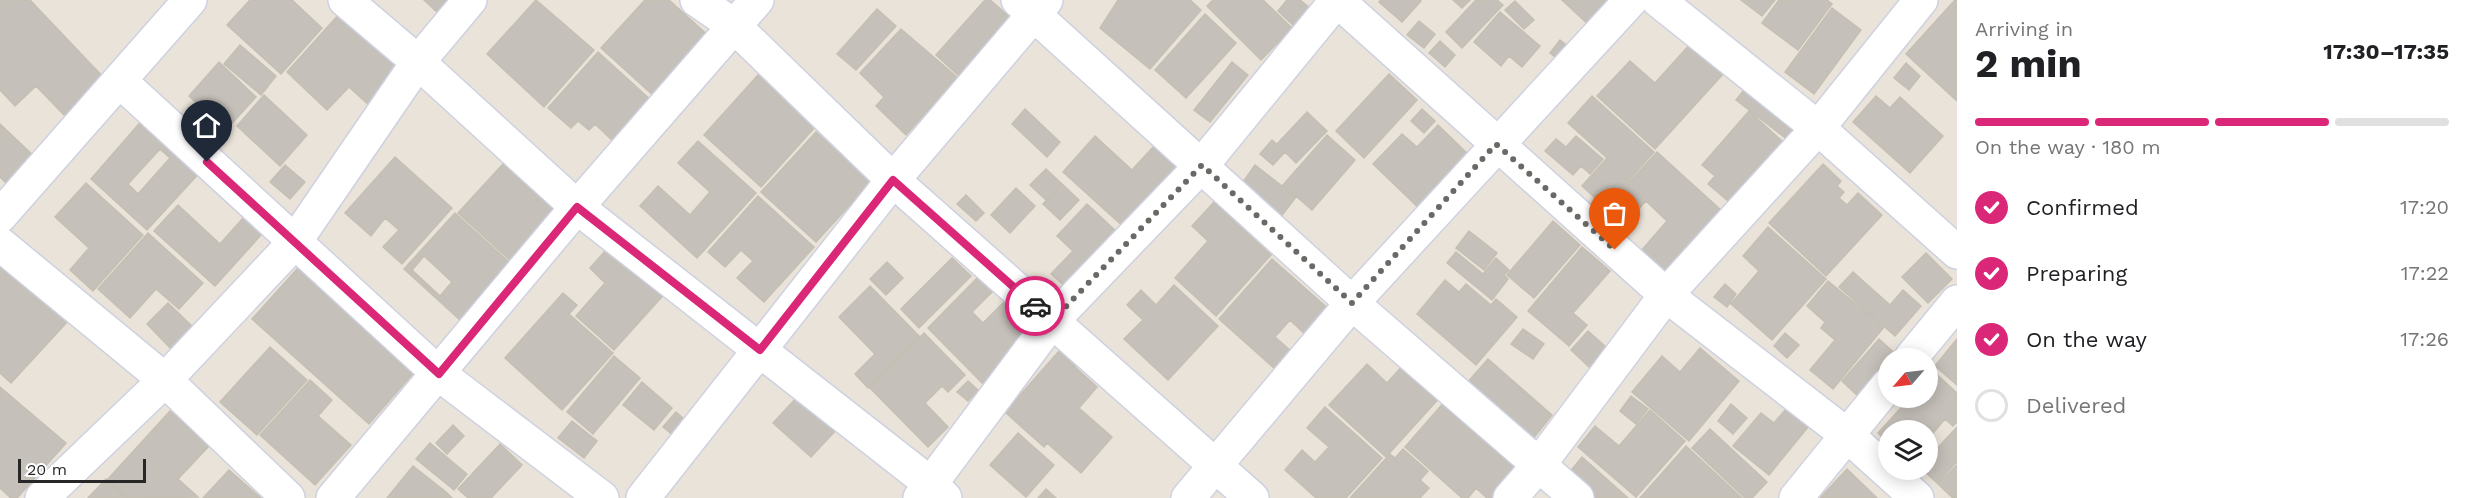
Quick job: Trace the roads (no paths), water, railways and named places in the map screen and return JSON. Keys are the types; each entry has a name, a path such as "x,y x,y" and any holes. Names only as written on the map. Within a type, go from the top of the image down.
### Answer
{"street":[{"path":"0,216 121,82 190,0"},
{"path":"345,0 418,62 577,207 760,350 933,494 1052,321 1202,165 1337,0 1666,295 1848,435 1917,498"},
{"path":"42,498 165,380 294,243 418,62 470,0"},
{"path":"697,0 733,25 893,180 1252,498"},
{"path":"333,498 577,207 757,0"},
{"path":"1188,498 1352,303 1630,0"},
{"path":"1658,0 1818,128 1957,252"},
{"path":"1510,498 1538,466 1666,295 1818,128 1921,0"},
{"path":"643,498 1032,4 1352,303 1577,498"},
{"path":"121,82 439,374 602,498"},
{"path":"0,244 165,380 288,498"},
{"path":"1919,348 1957,302"},
{"path":"1796,498 1878,398"}]}
